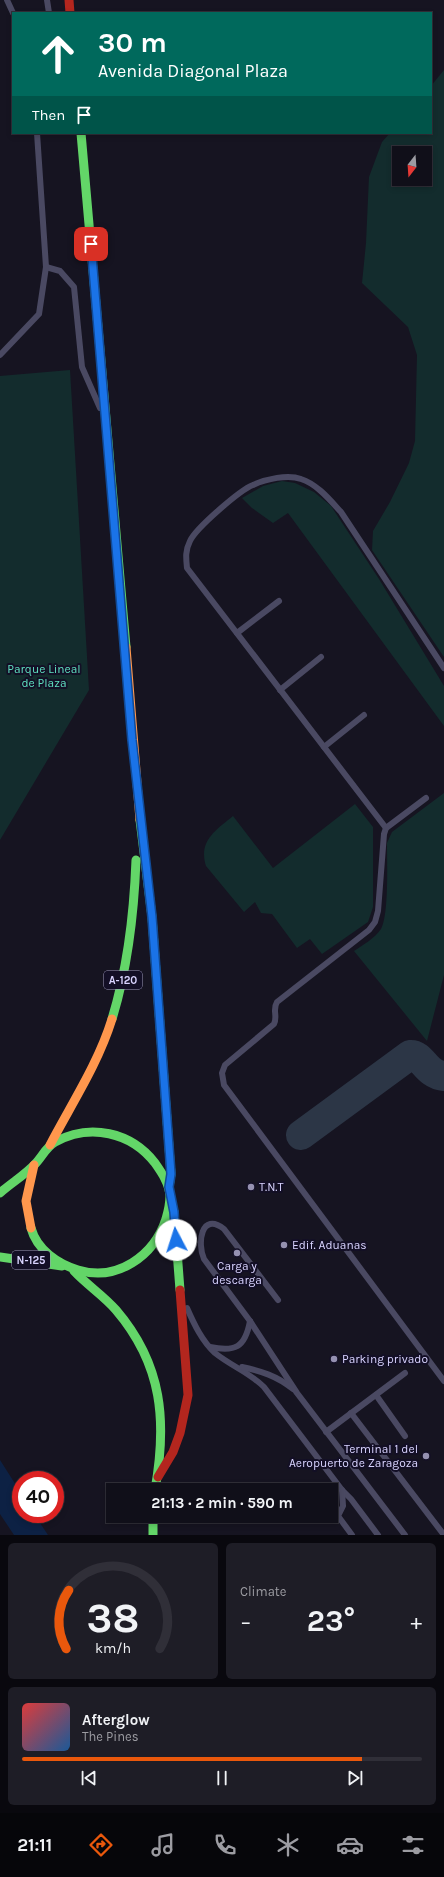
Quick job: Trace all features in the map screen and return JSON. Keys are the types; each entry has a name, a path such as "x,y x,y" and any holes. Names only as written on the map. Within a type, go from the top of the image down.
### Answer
{"main road":[{"path":"69,0 70,12"},
{"name":"A-120","path":"81,134 138,800 152,917 171,1174 169,1187"},
{"name":"A-120","path":"50,1145 87,1081 115,1012 124,976 133,920 138,800"},
{"path":"0,1193 34,1165 50,1145 62,1139 84,1132 97,1131 118,1134 134,1141 147,1151 161,1170 169,1187 170,1200 174,1212 187,1363 188,1395 176,1445 158,1477"},
{"path":"34,1165 26,1195 28,1217 38,1240 46,1251 62,1266 74,1270 107,1272 124,1267 141,1258 149,1250 160,1233 170,1200"},
{"name":"N-125","path":"0,1257 62,1266"},
{"path":"74,1270 116,1310 128,1324 152,1368 157,1383 162,1413 162,1438 157,1483"},
{"path":"153,1523 153,1535"}],"lane":[{"path":"7,0 13,12"},
{"path":"47,0 49,12"},
{"path":"0,355 39,314 46,267 37,134"},
{"path":"46,267 60,271 74,287 82,367 97,402 106,418"},
{"path":"386,828 187,568 185,553 190,540 210,519 234,498 253,485 280,477 301,479 321,491 341,512 444,668"},
{"path":"237,633 279,600"},
{"path":"280,690 321,657"},
{"path":"324,747 364,715"},
{"path":"426,798 386,828 384,834 378,911 375,922 369,930 354,943 277,1002 274,1006 276,1020 274,1024 225,1065 222,1073 224,1085 444,1380"},
{"path":"278,1300 219,1225 213,1224 206,1226 202,1230 201,1254 204,1259 250,1321 297,1393 405,1535"},
{"path":"181,1295 194,1325 210,1346 216,1353 249,1373 264,1387 378,1535"},
{"path":"210,1346 227,1349 235,1348 240,1345 248,1333 250,1321"},
{"path":"234,1365 260,1370 272,1375 297,1393"},
{"path":"326,1432 405,1373"},
{"path":"376,1395 405,1436"},
{"path":"350,1414 444,1535"},
{"path":"342,1490 343,1506 338,1516 352,1535"}],"green space":[{"path":"444,70 444,657 372,550 373,531 390,502 409,463 415,441 417,355 408,327 362,283 366,243 369,177 382,142 389,134 432,134 432,85"},
{"name":"Parque Lineal de Plaza","path":"70,370 89,690 0,840 0,376"},
{"path":"282,481 295,483 314,492 331,506 379,579 444,686 444,726 288,513 273,523 252,508 242,498 263,486"},
{"path":"444,793 444,975 427,1041 354,951 376,935 384,922 387,888 387,843 392,832"},
{"path":"355,804 373,827 373,907 368,922 322,954 310,939 297,948 272,914 261,913 255,902 244,912 206,866 204,850 210,837 220,826 233,816 273,868"}],"water":[{"path":"0,1460 12,1479 12,1523 40,1523 48,1535 14,1535 0,1514"}],"taxiway":[{"path":"301,1135 410,1055 418,1058 432,1072 444,1076"}],"traffic: fast":[{"path":"81,134 126,647"},
{"path":"140,820 152,917 171,1174 169,1187"},
{"path":"112,1019 118,999 126,960 134,900 136,860"},
{"path":"0,1193 31,1168 55,1142 68,1136 96,1132 122,1138 134,1144 145,1152 155,1163 167,1182 170,1196 169,1205 166,1219 160,1232 153,1244 143,1255 120,1269 92,1273 78,1270 63,1264 43,1249 38,1243 31,1228"},
{"path":"171,1203 174,1212 180,1290"},
{"path":"0,1257 62,1266"},
{"path":"74,1271 116,1310 132,1331 144,1352 158,1395 161,1441 156,1483"},
{"path":"153,1523 153,1535"}],"traffic: slow":[{"path":"126,647 140,820"},
{"path":"50,1145 100,1052 112,1019"},
{"path":"31,1228 26,1201 34,1165"}],"traffic: jam":[{"path":"69,0 70,12"},
{"path":"158,1477 173,1452 180,1433 188,1395 180,1290"}],"place":[{"name":"T.N.T","path":"251,1187"},
{"name":"Edif. Aduanas","path":"284,1245"},
{"name":"Carga y descarga","path":"237,1253"},
{"name":"Parking privado","path":"334,1359"},
{"name":"Terminal 1 del Aeropuerto de Zaragoza","path":"426,1456"}],"route":[{"path":"91,244 132,740 152,917 171,1174 169,1187 170,1200 174,1212 176,1240"}]}
